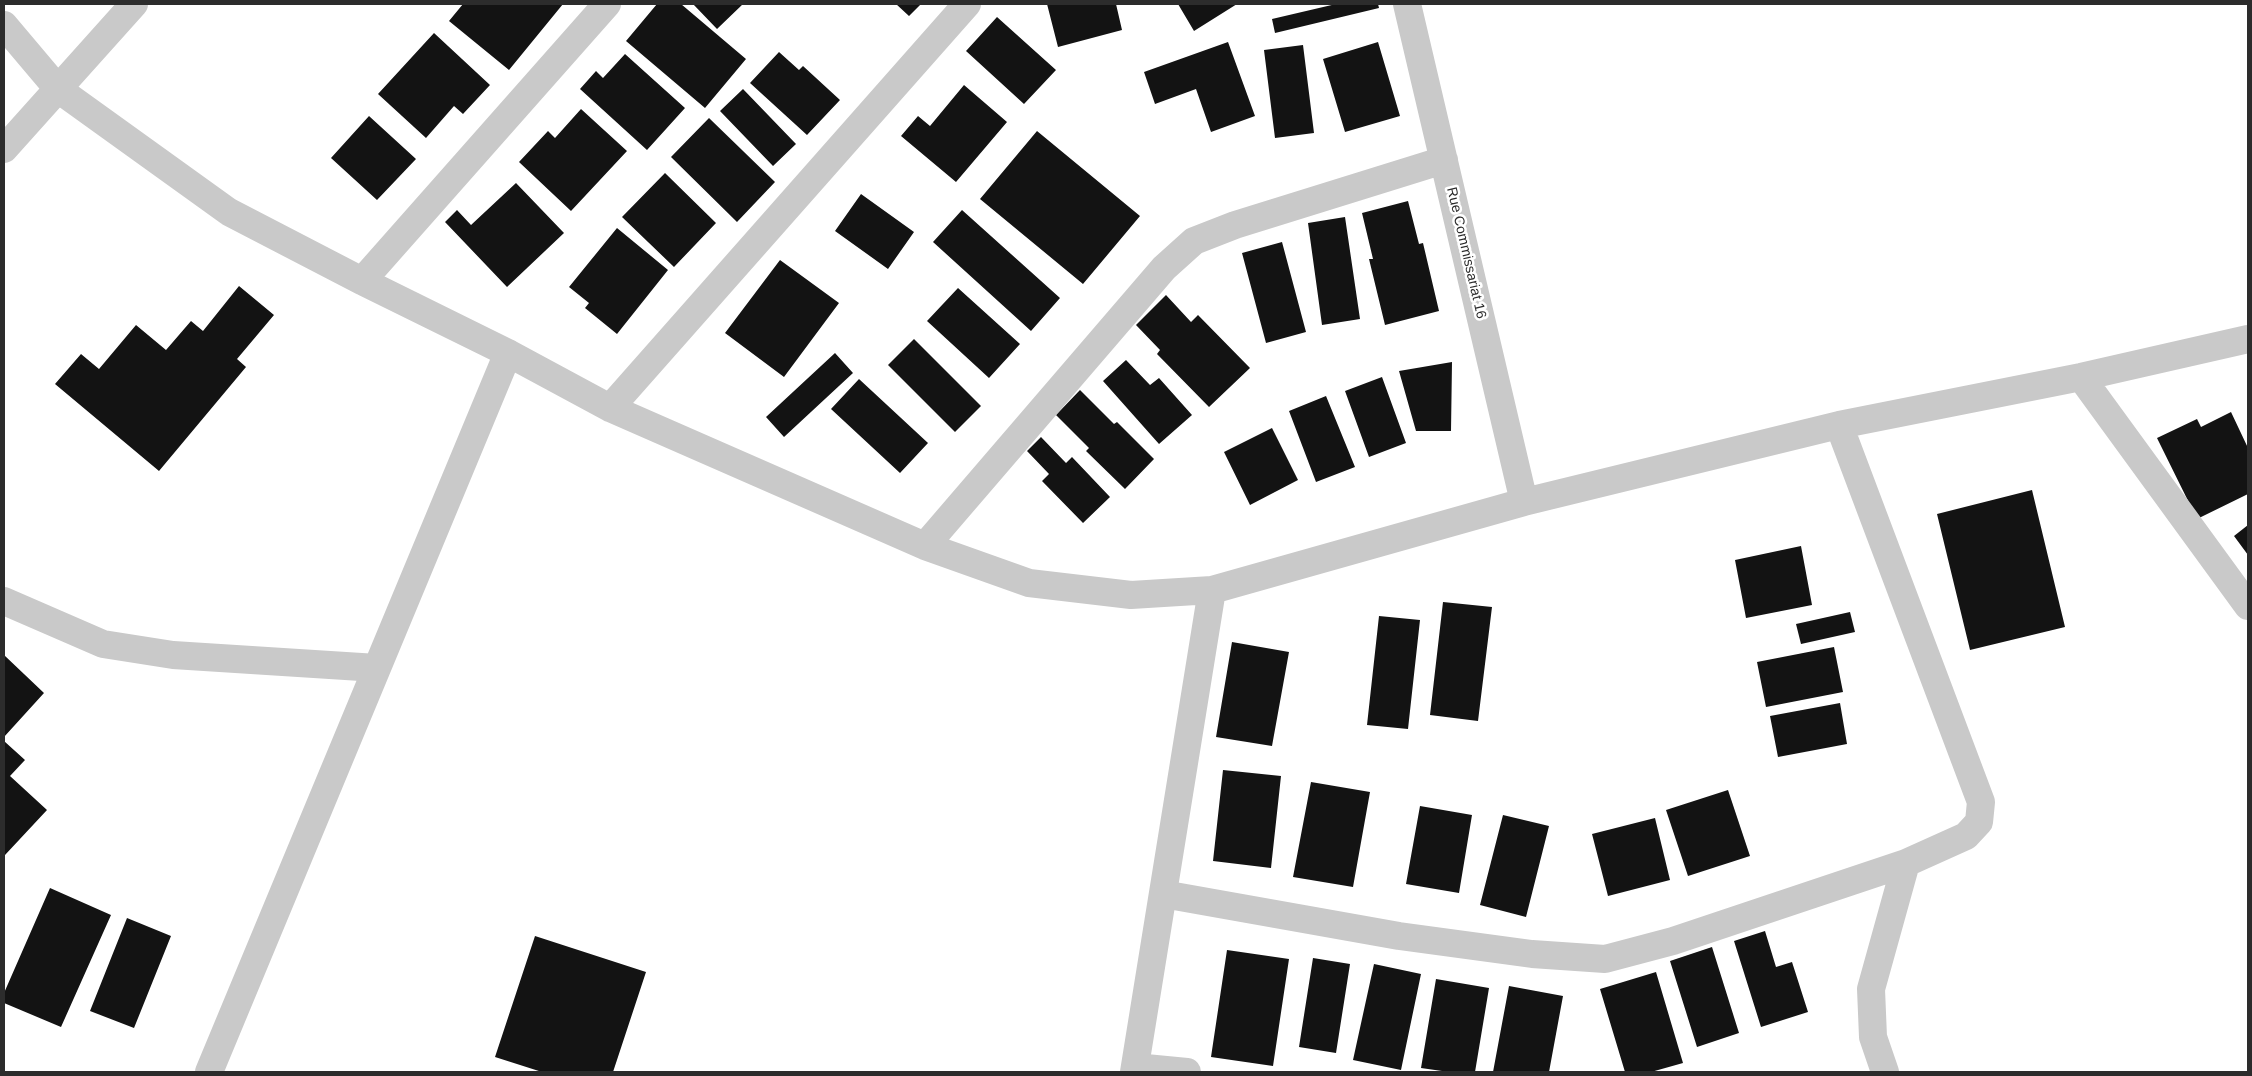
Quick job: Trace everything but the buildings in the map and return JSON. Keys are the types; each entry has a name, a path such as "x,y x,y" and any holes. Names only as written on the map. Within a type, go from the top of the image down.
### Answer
{"street":[{"path":"4,149 134,4"},
{"path":"362,281 607,4"},
{"path":"610,408 967,4"},
{"name":"Rue Commissariat 16","path":"1407,4 1524,502"},
{"path":"4,25 58,89 229,212 362,281 508,353 610,408 925,546 1029,583 1131,595 1212,590 1524,502 1840,426 2081,377 2248,339"},
{"path":"925,546 1164,268 1194,241 1235,225 1444,160"},
{"path":"209,1072 508,353"},
{"path":"2081,377 2248,606"},
{"path":"1163,894 1399,936 1532,954 1605,959 1674,941 1906,863 1966,836 1980,822 1981,802 1840,426"},
{"path":"1187,1072 1134,1070 1212,590"},
{"path":"4,601 103,644 173,654 377,668"},
{"path":"1885,1072 1873,1037 1871,989 1906,863"}]}
